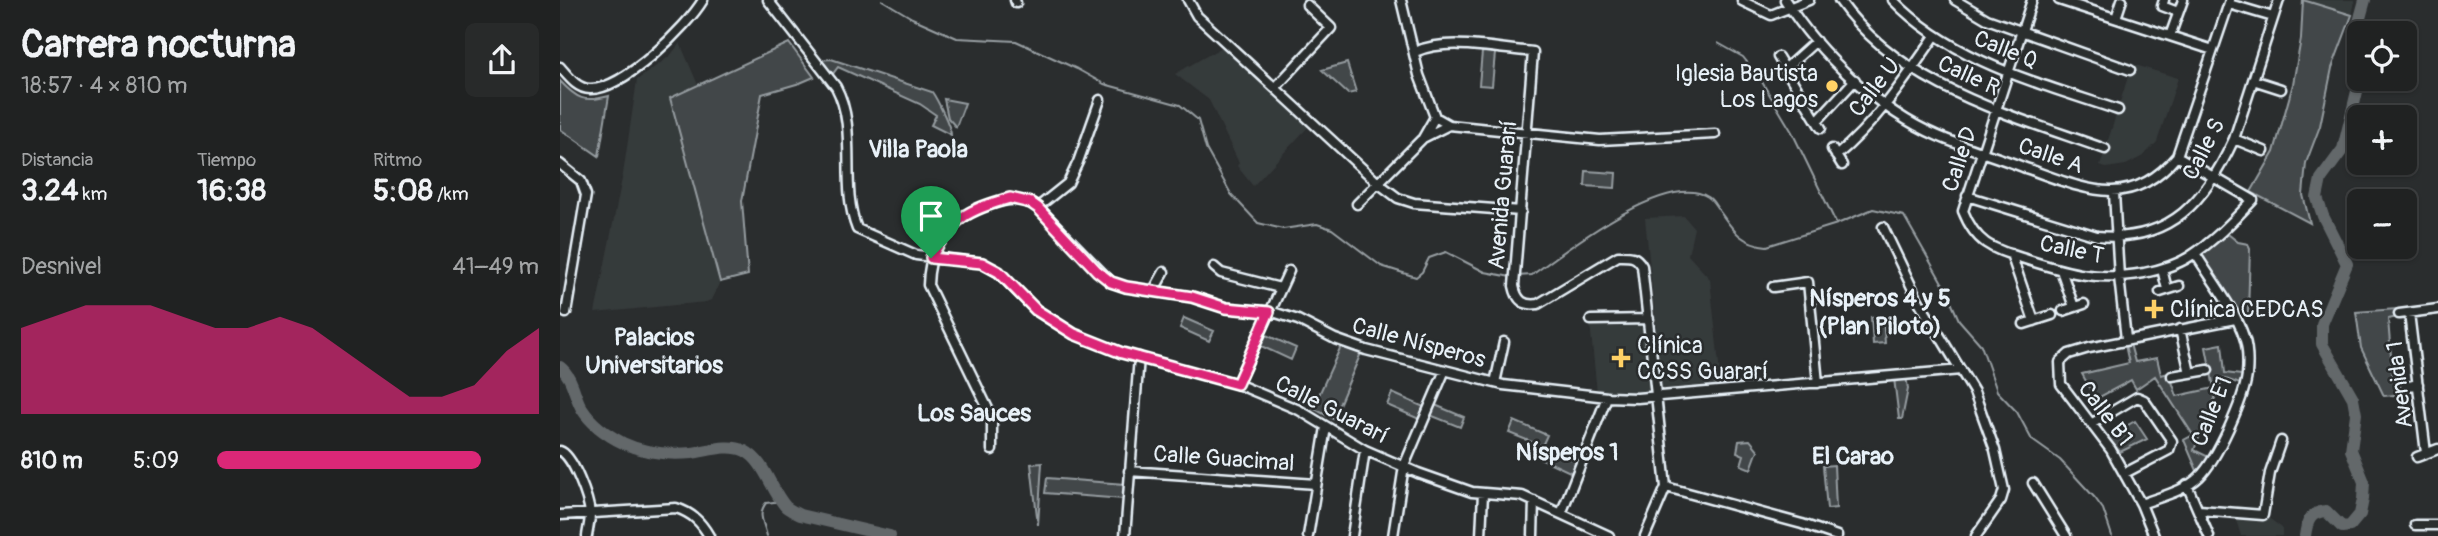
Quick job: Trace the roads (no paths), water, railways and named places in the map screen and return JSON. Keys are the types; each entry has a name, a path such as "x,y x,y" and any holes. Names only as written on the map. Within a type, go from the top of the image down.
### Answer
{"street":[{"path":"560,68 582,88 596,89 607,85 658,51 690,20 703,0"},
{"name":"Calle Guararí","path":"768,0 836,87 843,102 848,138 850,206 857,229 898,248 931,258 982,263 999,272 1027,302 1046,317 1074,334 1122,353 1237,384 1299,410 1365,450 1454,487 1483,493 1513,494 1609,536"},
{"path":"1188,0 1197,16 1378,183 1398,198 1414,203 1521,211"},
{"path":"1401,0 1419,75 1435,117 1449,125 1615,141 1715,134"},
{"path":"1742,1 1771,15 1787,4 1809,0"},
{"name":"Calle R","path":"1839,0 1865,31 1888,51 1913,69 1959,95 2105,149"},
{"name":"Calle Q","path":"1893,0 1914,20 1963,52 2008,73 2118,110"},
{"path":"1955,0 1987,19 2130,70"},
{"name":"Calle D","path":"1963,211 2032,0"},
{"path":"2059,0 2079,3 2213,50"},
{"path":"2116,18 2122,0"},
{"path":"2164,0 2162,6 2178,12"},
{"path":"2170,36 2183,0"},
{"name":"Calle S","path":"1967,196 2085,234 2117,237 2160,227 2178,217 2197,202 2216,176 2234,139 2279,0"},
{"path":"2229,2 2273,17"},
{"name":"Calle A","path":"1787,4 1828,55 1855,80 1885,104 1936,135 2055,178 2090,189 2115,193 2147,183 2167,168 2177,156 2229,2"},
{"path":"1275,88 1331,28 1307,5"},
{"name":"Calle U","path":"1842,165 1834,152 1858,138 1936,36"},
{"path":"1786,68 1816,41"},
{"name":"Avenida Guararí","path":"1415,52 1451,45 1533,52 1514,286 1520,302 1528,306 1538,304 1618,256 1638,258 1642,266 1666,487 1645,536"},
{"path":"1779,57 1819,124 1855,80"},
{"path":"2253,80 2281,89"},
{"path":"992,450 992,417 928,285 931,258 939,241 952,224 976,210 1010,198 1031,203 1038,208 1068,183 1100,100"},
{"path":"1357,204 1423,138 1435,117"},
{"path":"1423,138 1449,125"},
{"path":"2234,139 2264,151"},
{"path":"2177,156 2216,176"},
{"path":"560,164 581,181 586,195 566,313"},
{"name":"Calle T","path":"1963,211 1969,228 1977,238 2011,254 2061,271 2119,277 2162,270 2195,253 2227,227 2253,200 2216,176"},
{"path":"2115,193 2119,277 2126,339"},
{"name":"Calle Nísperos","path":"1038,208 1097,271 1111,282 1134,289 1192,297 1226,308 1269,312 1298,320 1366,350 1523,388 1608,397 1656,396 1961,370"},
{"path":"1883,227 1918,300 1973,392 1995,450 2004,490 2001,500 1976,536"},
{"name":"Calle E1","path":"2141,504 2198,479 2210,465 2238,404 2247,376 2244,337 2195,253"},
{"path":"2011,254 2034,321"},
{"path":"1214,267 1222,273 1280,288"},
{"path":"2162,270 2163,291 2179,286"},
{"path":"1237,384 1289,271"},
{"path":"2061,271 2074,307"},
{"path":"1154,290 1164,272"},
{"path":"1773,287 1808,282 1818,383"},
{"path":"2063,311 2084,304"},
{"path":"2399,314 2438,309"},
{"name":"Avenida 1","path":"2409,313 2426,453"},
{"path":"2024,324 2052,315"},
{"name":"Calle B1","path":"2154,536 2141,504 2112,450 2061,384 2060,362 2069,354 2126,339 2235,318"},
{"path":"1591,320 1649,319"},
{"path":"2180,329 2190,373"},
{"path":"1495,383 1504,342"},
{"path":"1125,536 1139,358"},
{"path":"1394,536 1404,466 1445,370"},
{"path":"2172,376 2207,370"},
{"path":"2405,387 2418,384"},
{"path":"1561,514 1608,397"},
{"path":"2091,424 2137,397 2144,400 2172,441 2172,446 2125,473"},
{"path":"1308,536 1326,427"},
{"path":"2199,510 2263,515 2270,473 2281,441"},
{"path":"2417,457 2438,449"},
{"path":"1352,536 1365,450"},
{"path":"560,451 570,458 575,467 590,513 587,536"},
{"name":"Calle Guacimal","path":"1129,471 1316,484"},
{"path":"2033,482 2066,536"},
{"path":"2187,485 2209,536"},
{"path":"1666,487 1837,536"},
{"path":"1481,536 1483,493"},
{"path":"1533,536 1534,501"},
{"path":"560,515 676,508 689,512 704,526 709,536"},
{"path":"2415,525 2438,525"}],"waterway":[{"path":"882,0 912,18 957,38 1016,41 1104,84 1180,105 1198,120 1206,149 1231,194 1258,223 1283,229 1317,224 1332,229 1381,266 1416,277 1422,272 1429,258 1446,252 1485,272 1511,277"},
{"path":"2359,21 2365,0"},
{"path":"1718,43 1743,57 1759,77 1792,132 1836,223"},
{"path":"2305,536 2310,518 2316,513 2326,511 2342,527 2350,526 2360,514 2363,499 2364,482 2351,450 2356,414 2353,398 2322,344 2322,324 2347,264 2317,198 2321,179 2343,149 2357,91"},
{"path":"1517,276 1532,275 1617,217 1668,195 1690,192 1708,197 1744,239 1767,246 1837,224 1873,209 1904,216 1944,286 1959,320 1981,345 1997,391 2017,412 2032,440 2060,460 2095,498 2103,509 2112,536"},
{"path":"560,367 571,381 586,415 611,437 639,449 666,453 692,453 725,448 745,451 758,462 781,500 791,510 800,515 890,536"},
{"path":"767,536 762,519 763,507 766,503 782,501"}],"place":[{"name":"Iglesia Bautista Los Lagos","path":"1832,86"},
{"name":"Clínica CEDCAS","path":"2154,309"},
{"name":"Clínica CCSS Guararí","path":"1621,358"}],"district":[{"name":"Villa Paola","path":"918,149"},
{"name":"Nísperos 4 y 5 (Plan Piloto)","path":"1880,312"},
{"name":"Palacios Universitarios","path":"654,351"},
{"name":"Los Sauces","path":"974,413"},
{"name":"Nísperos 1","path":"1567,452"},
{"name":"El Carao","path":"1853,456"}]}
